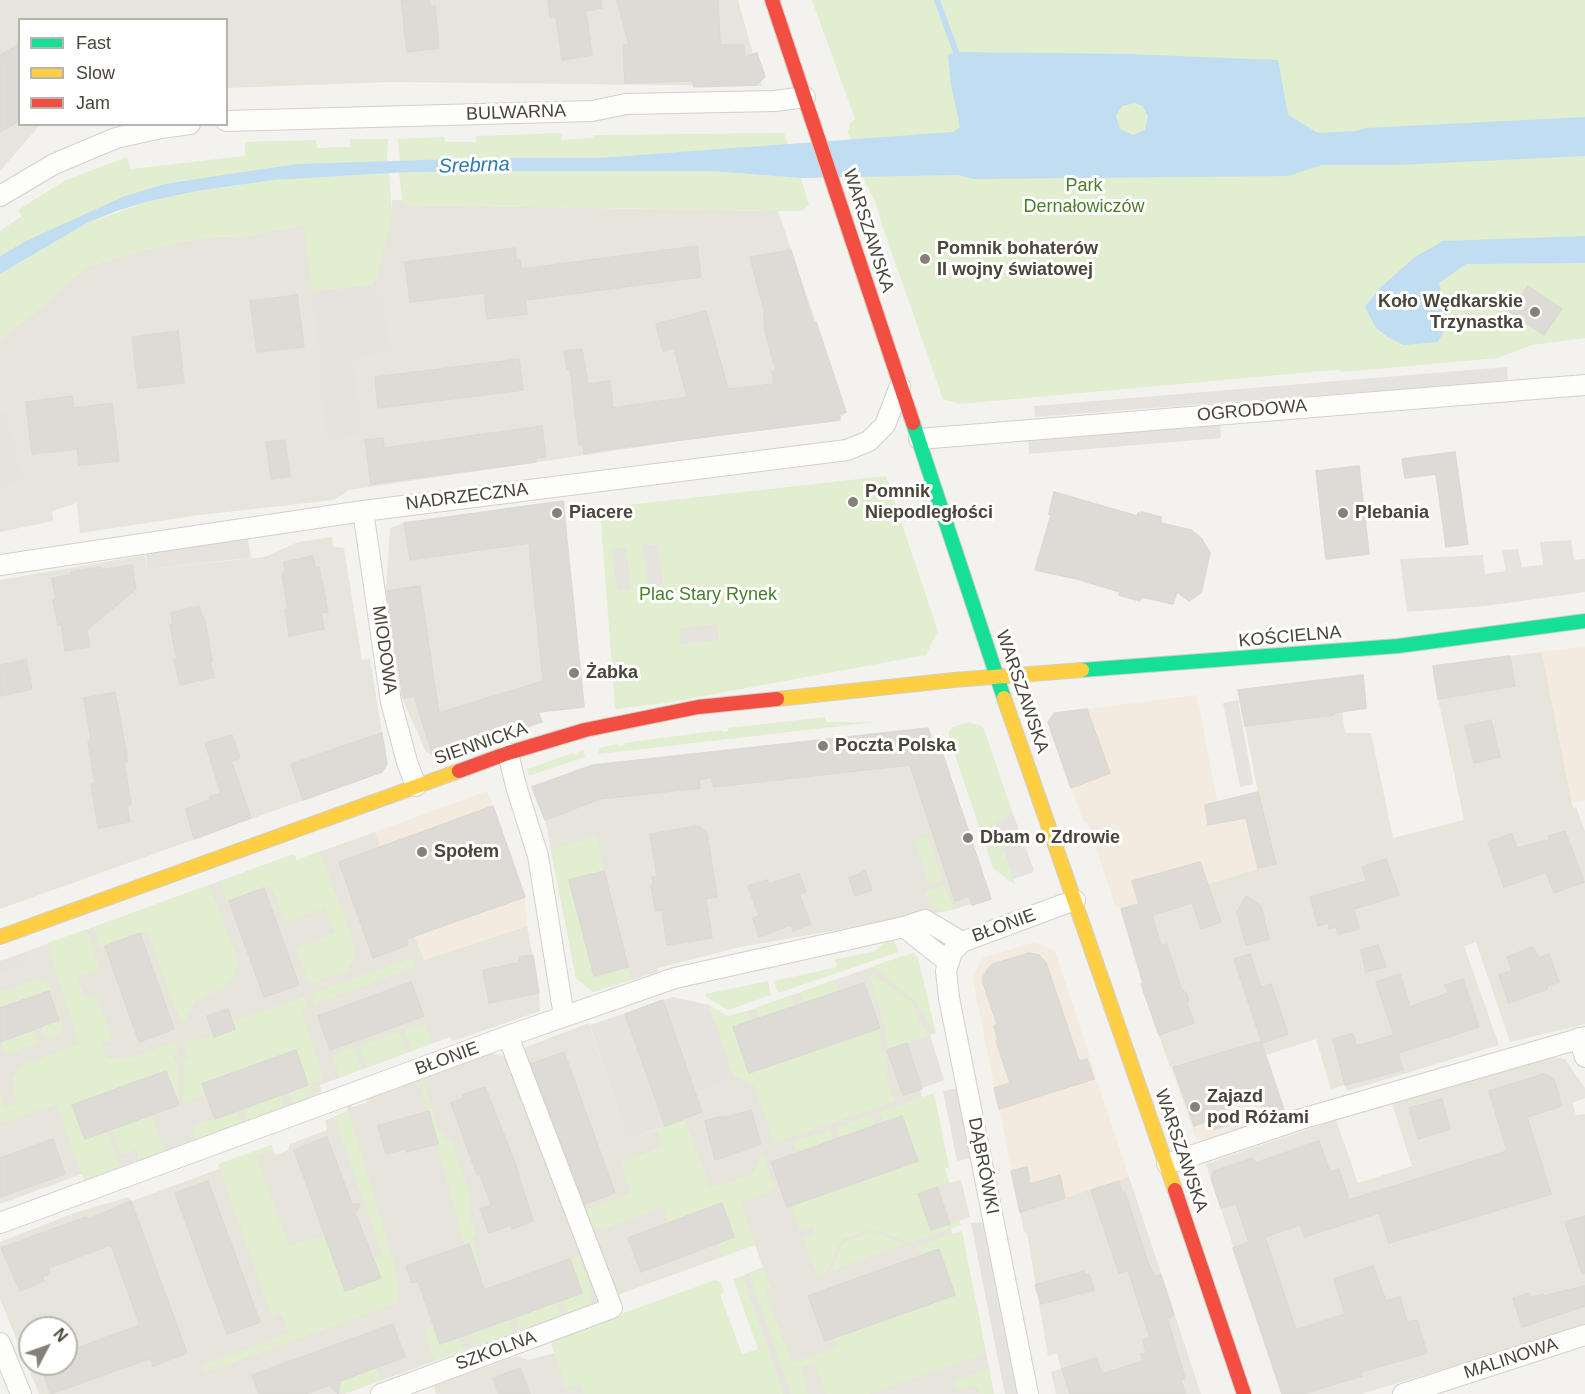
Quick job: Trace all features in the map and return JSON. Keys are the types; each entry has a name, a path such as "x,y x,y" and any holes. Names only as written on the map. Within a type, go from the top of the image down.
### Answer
{"main road":[{"name":"WARSZAWSKA","path":"772,0 997,678 1245,1394"},
{"name":"KOŚCIELNA","path":"997,678 1398,646 1585,621"},
{"name":"SIENNICKA","path":"0,937 508,753 585,730 698,707 944,681 997,678"}],"street":[{"name":"BULWARNA","path":"228,121 592,111 626,104 775,101 805,97"},
{"path":"0,196 54,164 116,138 176,126"},
{"name":"OGRODOWA","path":"919,439 1585,385"},
{"name":"NADRZECZNA","path":"0,565 363,511 847,450 869,441 885,425 900,386"},
{"name":"MIODOWA","path":"363,511 391,702 416,786"},
{"path":"508,753 538,856 564,1016"},
{"name":"BŁONIE","path":"0,1223 508,1036 675,978 904,927 925,920 962,942 1074,900"},
{"path":"904,927 948,962 952,952 962,942"},
{"name":"DĄBRÓWKI","path":"948,962 946,980 949,998 1028,1394"},
{"name":"SZKOLNA","path":"381,1394 612,1308 508,1036"},
{"path":"1167,1164 1298,1120 1583,1044"},
{"name":"MALINOWA","path":"1403,1394 1585,1335"},
{"path":"0,1343 21,1394"}],"shaded area":[{"path":"0,0 738,0 762,86 389,82 228,88 228,18 18,18 18,126 39,126 0,171"},
{"path":"392,200 402,200 407,205 778,211 822,340 828,365 831,366 846,412 839,420 748,431 349,490 334,500 200,515 80,533 77,503 52,511 53,521 0,532 0,339 90,266 138,251 205,237 247,236 303,225 371,285 376,279 391,216"},
{"path":"371,285 384,304 391,352 354,358 361,434 326,440 313,292"},
{"path":"1507,367 1508,381 1035,417 1034,406"},
{"path":"6,411 23,480 0,488 0,413"},
{"path":"1220,422 1221,438 1029,454 1028,437"},
{"path":"563,501 584,707 539,713 542,722 433,756 426,752 402,698 386,591 390,528 404,523"},
{"path":"332,537 333,547 344,548 362,660 370,659 387,764 382,772 0,909 0,580 145,555 147,569 265,557 298,542"},
{"path":"248,539 251,558 147,569 146,553"},
{"path":"1571,540 1574,560 1585,559 1585,592 1486,606 1407,612 1400,559 1483,555 1485,574 1506,571 1502,550 1518,549 1522,567 1543,565 1540,542"},
{"path":"643,545 658,545 663,585 648,587"},
{"path":"626,548 631,589 617,590 612,549"},
{"path":"717,624 719,640 681,644 680,629"},
{"path":"1585,646 1585,800 1572,803 1542,652"},
{"path":"1542,652 1573,808 1576,807 1585,831 1585,1024 1510,1042 1476,942 1464,946 1499,1045 1347,1091 1345,1085 1331,1089 1316,1039 1266,1055 1261,1041 1170,1067 1141,984 1143,983 1147,902 1276,863 1258,792 1238,690 1337,678 1345,733 1371,733 1393,838 1464,820 1433,666"},
{"path":"1197,695 1217,801 1258,792 1276,864 1121,909 1115,906 1091,831 1087,822 1084,823 1048,722 1055,713"},
{"path":"1238,700 1253,784 1240,787 1223,703"},
{"path":"928,728 933,744 938,743 944,758 991,899 947,911 740,947 658,968 657,972 593,992 576,978 545,820 532,787 593,765"},
{"path":"487,791 525,897 527,926 424,960 375,832"},
{"path":"1012,811 1034,870 1032,873 1013,879 995,824"},
{"path":"375,832 424,960 527,926 540,1011 453,1041 450,1037 320,1085 321,1092 314,1096 84,1180 82,1174 0,1204 0,961 294,854 301,874 316,853"},
{"path":"1035,942 1055,951 1129,1177 1020,1212 972,976 983,958"},
{"path":"26,952 30,964 0,974 0,961"},
{"path":"903,956 928,1021 936,1033 906,1044 903,1095 920,1090 949,1183 961,1180 970,1217 950,1224 970,1302 976,1301 994,1394 783,1394 742,1276 763,1267 755,1245 344,1394 39,1394 32,1376 78,1376 78,1316 18,1316 18,1343 0,1299 0,1242 74,1213 129,1197 132,1201 268,1151 276,1155 288,1150 290,1144 327,1130 325,1121 348,1111 346,1104 353,1107 368,1102 366,1097 419,1077 422,1079 428,1077 430,1074 489,1053 503,1056 589,1023 627,1140 702,1113 694,1091 714,1020 747,1011"},
{"path":"673,997 709,1005 734,1078 695,1091 702,1112 627,1140 590,1025"},
{"path":"930,1035 944,1080 904,1095 887,1050"},
{"path":"1261,1040 1286,1114 1200,1141 1195,1136 1170,1067"},
{"path":"1549,1056 1565,1059 1585,1088 1585,1098 1572,1103 1576,1115 1585,1114 1585,1326 1361,1394 1282,1394 1206,1164 1336,1120 1358,1183 1412,1166 1392,1104"},
{"path":"957,1088 971,1158 957,1161 943,1091"},
{"path":"1129,1177 1201,1394 1056,1394 1051,1372 1061,1369 1057,1353 1048,1356 1027,1233 1024,1232 1020,1212"},
{"path":"984,1222 1018,1394 1005,1394 971,1223"},
{"path":"558,1354 582,1381 586,1394 436,1394 434,1386 517,1356 528,1360"}],"green space":[{"name":"Park Dernałowiczów","path":"812,0 1585,0 1585,338 1532,345 1498,358 1342,372 1339,370 1322,371 960,404 943,399 877,206 862,175 869,175 859,139 851,140 848,132 850,123 855,119"},
{"path":"562,133 562,140 593,138 593,135 784,133 788,145 598,158 400,161 398,139 444,137 445,142 476,142 476,136"},
{"path":"350,139 388,139 387,162 297,164 229,174 26,241 0,256 0,231 22,216 18,210 64,181 127,157 131,169 245,156 245,142 316,140 317,148 350,147"},
{"path":"711,171 801,178 809,205 802,211 778,211 407,205 402,200 399,172"},
{"path":"389,173 392,216 376,279 371,285 313,292 303,225 247,236 205,237 138,251 90,266 0,339 0,274 87,223 150,201 197,191 273,180"},
{"name":"Plac Stary Rynek","path":"886,476 938,631 926,655 665,703 615,709 600,508"},
{"path":"825,717 826,722 876,722 599,754 598,748 722,730 723,732 728,731 728,728"},
{"path":"969,722 984,729 1012,811 995,825 1015,885 993,868 949,737 949,731 953,727"},
{"path":"583,750 585,757 529,776 527,769 573,753 574,755 579,754"},
{"path":"928,836 943,880 929,885 915,840"},
{"path":"596,837 604,871 569,881 594,975 628,967 631,980 593,992 576,978 551,849"},
{"path":"320,851 356,955 347,970 309,984 296,949 335,933 325,908 286,922 271,886 227,902 221,881 294,854 297,860"},
{"path":"209,885 237,957 237,967 232,981 196,1000 182,1025 147,931 101,947 94,927"},
{"path":"945,885 954,908 947,911 930,905 925,895 927,891"},
{"path":"85,930 89,935 99,969 77,977 85,998 96,995 113,1040 102,1044 107,1058 130,1058 175,1042 179,1052 173,1055 178,1063 179,1105 166,1071 72,1105 85,1139 106,1131 120,1167 84,1180 56,1104 0,1124 0,1093 6,1108 17,1104 12,1081 18,1070 25,1064 79,1044 47,943"},
{"path":"893,939 899,952 778,993 774,981 837,967 835,959 873,952"},
{"path":"913,953 918,958 936,1033 915,1001 873,966"},
{"path":"412,958 415,967 315,1004 311,994"},
{"path":"867,971 913,1003 921,1024 930,1035 887,1050 886,1029"},
{"path":"38,979 47,982 63,1025 61,1032 50,1039 44,1035 41,1027 59,1020 48,991 0,1008 0,992"},
{"path":"834,980 838,992 804,1003 799,993"},
{"path":"768,981 771,995 728,1010 706,997 705,994"},
{"path":"792,995 795,1006 759,1019 755,1008"},
{"path":"304,997 308,1006 301,1009 323,1079 309,1084 314,1096 293,1104 288,1092 308,1085 295,1050 202,1084 206,1095 183,1103 184,1061 189,1059 183,1041 214,1037 235,1029 233,1022"},
{"path":"709,1005 728,1016 747,1011 751,1021 733,1028 749,1073 880,1028 881,1048 889,1072 884,1074 895,1101 769,1145 773,1139 754,1086 738,1077 734,1078"},
{"path":"425,1023 432,1043 412,1051 404,1030"},
{"path":"34,1030 36,1044 5,1054 1,1042"},
{"path":"399,1032 407,1053 367,1067 359,1046"},
{"path":"354,1048 362,1069 340,1077 332,1056"},
{"path":"419,1077 423,1079 439,1131 453,1145 471,1197 470,1217 476,1234 472,1239 479,1259 474,1261 469,1244 464,1245"},
{"path":"934,1093 949,1167 945,1169 949,1182 919,1194 932,1230 959,1220 961,1225 909,1243 875,1229 842,1239 826,1273 818,1277 803,1238 815,1234 812,1226 800,1230 791,1205 917,1160 902,1116 884,1122 879,1113"},
{"path":"281,1095 285,1107 247,1121 244,1108"},
{"path":"348,1110 396,1270 398,1302 206,1373 203,1365 289,1333 281,1313 272,1317 218,1164 271,1145 276,1155 268,1151 256,1156 289,1246 325,1235 373,1259 383,1256 334,1117"},
{"path":"236,1111 241,1123 194,1140 192,1131 196,1125"},
{"path":"151,1115 165,1151 139,1160 137,1149 121,1155 112,1129"},
{"path":"872,1115 876,1125 840,1137 837,1128"},
{"path":"684,1119 711,1188 751,1175 763,1154 774,1185 772,1191 741,1202 755,1244 721,1257 717,1243 734,1237 722,1203 668,1223 663,1207 599,1230 588,1222 585,1210 631,1193 620,1163 662,1146 657,1129"},
{"path":"830,1130 833,1140 797,1153 794,1142"},
{"path":"962,1231 986,1353 870,1394 826,1394 815,1363 801,1368 809,1394 791,1394 749,1273 763,1267 771,1288 765,1291 792,1363 837,1348 835,1338 955,1296 922,1255 918,1246"},
{"path":"875,1232 904,1244 831,1271 844,1242"},
{"path":"579,1256 592,1291 589,1305 566,1313 562,1300 582,1293 570,1259"},
{"path":"742,1276 783,1394 584,1394 581,1384 566,1388 551,1344 557,1337 715,1280 721,1283 724,1292 720,1295 742,1354 758,1349 733,1279"},
{"path":"555,1303 560,1315 520,1330 515,1317"},
{"path":"508,1320 513,1332 474,1346 469,1334"},
{"path":"434,1327 441,1344 460,1338 464,1350 434,1361 424,1330"},
{"path":"376,1368 382,1380 342,1394 338,1383 340,1381"},
{"path":"989,1368 994,1394 980,1394 976,1385 957,1391 954,1380"}],"water":[{"name":"Srebrna","path":"956,52 1128,54 1278,60 1288,115 1318,133 1356,131 1366,128 1585,117 1585,156 1398,165 1322,165 1288,176 973,179 958,175 801,178 711,171 534,171 408,172 273,180 197,191 119,210 87,223 0,274 0,256 26,241 125,196 165,184 229,174 297,164 486,158 598,158 953,132 960,127 951,85 948,55","holes":["1135,103 1143,106 1148,117 1145,130 1133,135 1120,129 1116,116 1122,106"]},
{"path":"1585,236 1585,263 1466,264 1439,283 1448,323 1438,342 1404,345 1389,338 1376,328 1365,307 1379,289 1415,257 1443,241"}],"building":[{"path":"401,0 429,0 430,6 435,6 439,48 407,52"},
{"path":"548,0 601,0 602,8 581,12 581,14 586,13 592,55 562,60 556,17 550,18"},
{"path":"617,0 718,0 720,45 744,45 745,57 757,53 765,77 756,85 694,87 693,81 625,83 623,45 629,45"},
{"path":"18,44 18,121 0,132 0,56"},
{"path":"697,246 701,277 525,300 527,314 487,319 484,293 410,302 405,262 515,248 516,261 520,260 521,269"},
{"path":"791,250 813,323 816,322 846,412 839,414 840,420 584,454 583,444 579,445 570,368 567,369 564,351 582,349 588,384 610,381 613,408 687,397 674,348 663,351 656,324 706,311 728,389 774,384 772,372 776,371 765,331 764,310 750,257"},
{"name":"Koło Wędkarskie Trzynastka","path":"1528,286 1562,309 1544,335 1510,312"},
{"path":"297,295 304,347 257,352 250,301"},
{"path":"178,331 184,383 138,388 132,337"},
{"path":"519,359 523,390 378,408 375,377"},
{"path":"72,396 74,408 112,403 119,461 79,465 77,449 32,454 26,402"},
{"path":"542,426 546,457 536,458 536,462 371,484 365,440 383,438 384,448"},
{"path":"285,440 290,476 271,479 266,442"},
{"path":"1455,452 1468,544 1446,547 1436,474 1405,478 1402,459"},
{"name":"Plebania","path":"1359,466 1369,554 1326,559 1316,471"},
{"path":"1054,492 1137,516 1141,512 1161,517 1161,523 1191,530 1201,538 1210,553 1201,593 1189,601 1177,592 1173,604 1142,597 1140,601 1119,595 1120,592 1077,579 1035,570 1051,515 1049,514"},
{"path":"563,501 584,707 538,712 542,722 433,756 414,696 403,698 387,591 420,586 439,713 543,681 529,543 410,560 404,523"},
{"path":"313,556 315,568 319,567 328,612 321,613 324,629 289,636 285,610 288,610 282,574 285,573 284,562"},
{"path":"132,565 136,589 87,630 90,647 65,651 61,624 58,625 53,600 56,599 52,578 100,567 100,570"},
{"path":"199,606 202,617 204,617 214,677 180,685 174,660 177,660 170,625 173,624 171,613"},
{"path":"1510,656 1515,686 1438,699 1433,666"},
{"path":"26,660 32,689 0,696 0,665"},
{"path":"1363,675 1366,708 1334,713 1334,715 1245,726 1238,690"},
{"path":"115,692 127,756 127,761 124,762 131,804 127,805 130,822 98,828 91,784 95,784 88,741 91,740 84,698"},
{"path":"1087,709 1110,773 1071,788 1048,722 1055,713"},
{"path":"1491,720 1500,757 1474,763 1465,726"},
{"path":"928,728 933,744 938,743 944,758 991,899 972,905 969,896 955,901 910,765 714,787 711,777 699,780 700,788 600,799 545,820 532,787 593,765"},
{"path":"382,733 387,764 382,772 303,800 291,764"},
{"path":"232,735 240,758 231,761 251,818 194,839 186,809 221,793 205,743"},
{"path":"1258,792 1276,864 1258,868 1246,818 1208,825 1205,805"},
{"path":"493,806 525,897 406,939 408,945 373,958 339,862"},
{"path":"698,826 707,833 717,897 706,899 712,938 667,945 662,910 655,911 651,885 653,884 652,877 657,876 650,834"},
{"path":"1565,831 1584,882 1554,893 1546,872 1504,887 1488,842 1512,834 1517,848 1549,840 1549,836"},
{"path":"1386,859 1399,895 1354,909 1359,929 1338,934 1336,927 1329,929 1328,923 1318,926 1310,897 1367,881 1362,867"},
{"path":"1200,862 1221,922 1201,929 1192,903 1152,915 1161,946 1167,944 1181,989 1189,1000 1187,1004 1194,1023 1159,1035 1141,984 1143,983 1121,909 1139,904 1132,881"},
{"path":"604,871 628,967 594,976 569,880"},
{"path":"865,871 872,890 855,896 849,878"},
{"path":"799,874 806,892 799,894 811,924 793,931 791,925 759,937 753,918 759,916 748,886 767,880 769,884"},
{"path":"264,888 299,985 264,997 229,901"},
{"path":"1246,896 1261,906 1269,939 1246,945 1237,912"},
{"path":"140,933 174,1029 139,1042 105,946"},
{"path":"1378,945 1386,967 1366,972 1361,950"},
{"path":"1532,947 1539,958 1549,954 1559,982 1547,986 1547,989 1509,1003 1499,975 1512,971 1507,957"},
{"path":"1029,953 1039,955 1046,963 1079,1061 1087,1059 1094,1079 999,1109 994,1088 1010,1083 996,1041 998,1041 994,1026 997,1024 983,977 993,964"},
{"path":"1250,954 1261,987 1271,984 1288,1034 1262,1043 1234,959"},
{"path":"533,955 539,993 489,1003 483,970 518,963 520,957"},
{"path":"1400,974 1410,1007 1448,993 1445,985 1463,979 1479,1027 1398,1053 1403,1070 1345,1085 1333,1039 1353,1034 1356,1046 1394,1035 1376,982"},
{"path":"411,982 424,1016 330,1050 318,1016"},
{"path":"864,983 880,1028 749,1073 733,1027"},
{"path":"49,991 59,1020 0,1042 0,1008"},
{"path":"663,1000 702,1112 665,1126 625,1014"},
{"path":"228,1009 235,1029 214,1037 207,1016"},
{"path":"1261,1041 1284,1110 1265,1116 1255,1087 1221,1096 1230,1124 1213,1130 1210,1120 1194,1126 1173,1067"},
{"path":"907,1043 922,1089 903,1095 887,1050"},
{"path":"296,1050 308,1085 215,1119 202,1084"},
{"path":"564,1052 615,1193 585,1204 531,1064"},
{"path":"166,1071 179,1105 85,1139 72,1105"},
{"path":"1544,1074 1554,1079 1562,1106 1527,1117 1551,1194 1389,1243 1379,1213 1304,1237 1300,1225 1265,1237 1296,1330 1345,1314 1334,1279 1373,1266 1386,1301 1400,1297 1407,1322 1417,1320 1427,1353 1361,1372 1362,1376 1302,1394 1282,1394 1233,1248 1249,1242 1236,1203 1221,1208 1211,1178 1214,1171 1253,1158 1255,1163 1319,1141 1330,1172 1339,1169 1349,1200 1507,1151 1489,1091"},
{"path":"485,1087 514,1160 533,1221 512,1229 510,1225 489,1233 480,1209 491,1205 480,1174 477,1175 451,1103 464,1098 463,1095"},
{"path":"1442,1099 1450,1129 1418,1139 1409,1108"},
{"path":"751,1110 761,1144 715,1160 705,1121"},
{"path":"429,1111 438,1144 406,1152 405,1149 386,1154 378,1126"},
{"path":"902,1116 918,1161 787,1207 771,1162"},
{"path":"327,1137 352,1204 360,1204 355,1213 381,1278 345,1291 294,1150"},
{"path":"53,1139 65,1174 0,1197 0,1158"},
{"path":"1027,1167 1030,1184 1060,1175 1065,1198 1020,1212 1011,1171"},
{"path":"208,1181 260,1322 227,1334 175,1193"},
{"path":"1119,1181 1122,1193 1125,1192 1147,1260 1155,1277 1161,1275 1174,1315 1167,1318 1185,1378 1181,1380 1185,1394 1070,1394 1062,1369 1096,1358 1102,1374 1143,1361 1141,1354 1146,1353 1143,1340 1150,1338 1128,1270 1119,1273 1091,1190"},
{"path":"937,1187 950,1224 931,1230 918,1194"},
{"path":"131,1201 187,1353 153,1366 151,1358 51,1394 44,1376 78,1376 78,1348 140,1325 111,1245 48,1268 50,1274 42,1277 44,1281 20,1291 1,1248 86,1217 87,1220"},
{"path":"722,1203 734,1237 641,1272 628,1238"},
{"path":"1585,1216 1585,1273 1582,1274 1565,1222"},
{"path":"469,1244 484,1290 570,1259 582,1293 440,1344 418,1281 412,1283 406,1266"},
{"path":"939,1249 955,1295 825,1341 808,1296"},
{"path":"1084,1271 1085,1275 1089,1274 1094,1290 1041,1304 1035,1285"},
{"path":"1585,1286 1585,1306 1522,1327 1513,1298 1529,1293 1530,1298 1543,1294 1544,1296"},
{"path":"393,1324 405,1357 340,1381 338,1394 330,1385 305,1394 259,1394 252,1375"},
{"path":"520,1368 530,1394 499,1394 493,1378"}],"waterway":[{"path":"937,0 956,52"}],"traffic: fast":[{"path":"913,423 1004,698"},
{"path":"1082,670 1398,646 1585,621"}],"traffic: slow":[{"path":"777,699 954,680 1082,670"},
{"path":"1004,698 1175,1190"},
{"path":"0,937 459,771"}],"traffic: jam":[{"path":"772,0 913,423"},
{"path":"459,771 508,753 585,730 698,707 777,699"},
{"path":"1175,1190 1244,1394"}],"place":[{"name":"Pomnik bohaterów II wojny światowej","path":"925,259"},
{"name":"Koło Wędkarskie Trzynastka","path":"1535,312"},
{"name":"Pomnik Niepodległości","path":"853,502"},
{"name":"Piacere","path":"557,513"},
{"name":"Plebania","path":"1343,513"},
{"name":"Żabka","path":"574,673"},
{"name":"Poczta Polska","path":"823,746"},
{"name":"Dbam o Zdrowie","path":"968,838"},
{"name":"Społem","path":"422,852"},
{"name":"Zajazd pod Różami","path":"1195,1107"}]}
